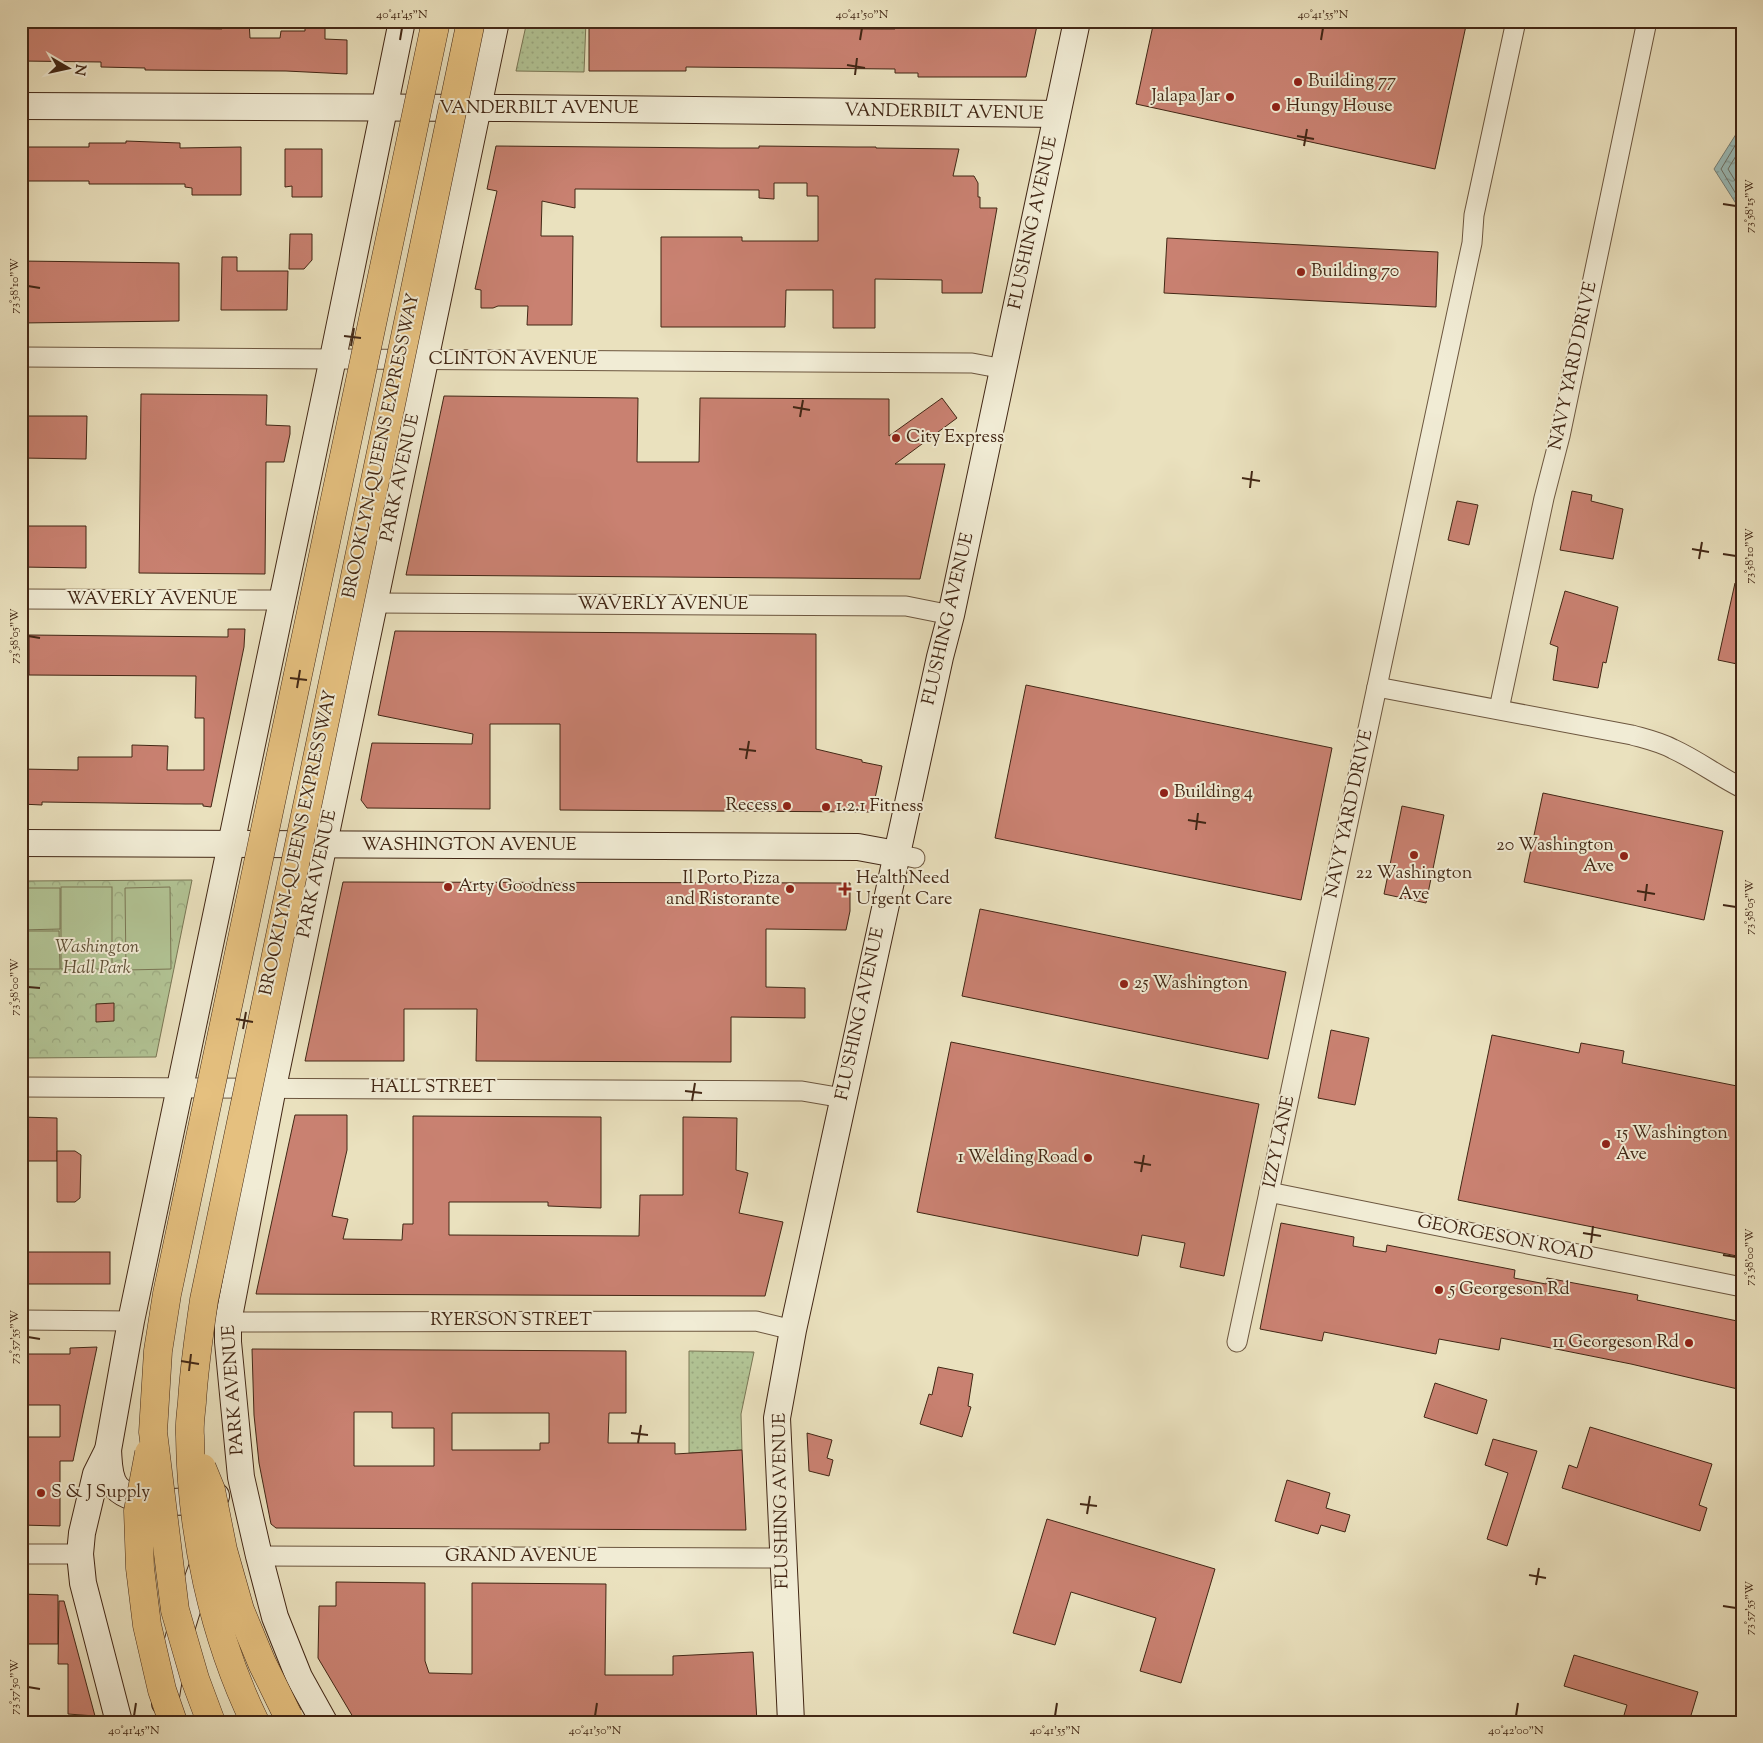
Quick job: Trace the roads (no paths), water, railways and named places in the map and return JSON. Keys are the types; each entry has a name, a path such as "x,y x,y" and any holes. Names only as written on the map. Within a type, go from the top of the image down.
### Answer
{"highway":[{"name":"BROOKLYN-QUEENS EXPRESSWAY","path":"211,1722 195,1679 175,1610 154,1432 158,1351 167,1294 436,21"},
{"name":"BROOKLYN-QUEENS EXPRESSWAY","path":"255,1722 230,1666 211,1601 196,1518 190,1435 194,1368 204,1300 471,21"},
{"path":"154,1432 138,1511 140,1568 147,1625 162,1690 173,1722"},
{"path":"190,1435 211,1490 223,1550 240,1610 262,1663 288,1716"}],"main road":[{"path":"241,1477 225,1492 206,1499 173,1502 143,1499 126,1494 117,1488 111,1477 108,1450 131,1321 402,21"},
{"name":"PARK AVENUE","path":"163,1722 170,1669 183,1619 209,1549 241,1477 228,1342 228,1322 273,1088 496,21"},
{"name":"FLUSHING AVENUE","path":"790,1722 777,1418 793,1330 843,1098 906,856 940,657 951,615 1004,369 1077,21"},
{"name":"VANDERBILT AVENUE","path":"21,106 1057,114"},
{"name":"WASHINGTON AVENUE","path":"21,843 324,846 858,847 906,856"},
{"path":"108,1450 96,1474 82,1533 80,1554 83,1583 119,1722"},
{"path":"241,1477 275,1618 300,1676 324,1722"}],"street":[{"name":"NAVY YARD DRIVE","path":"1322,942 1472,243 1474,215 1516,21"},
{"name":"NAVY YARD DRIVE","path":"1499,710 1544,498 1560,436 1647,21"},
{"name":"CLINTON AVENUE","path":"21,357 972,363 1004,369"},
{"name":"WAVERLY AVENUE","path":"21,599 282,600"},
{"name":"WAVERLY AVENUE","path":"375,603 906,606 951,615"},
{"path":"1377,687 1652,740 1677,751 1742,788"},
{"name":"IZZY LANE","path":"1237,1342 1322,942"},
{"name":"HALL STREET","path":"21,1086 802,1091 843,1098"},
{"name":"GEORGESON ROAD","path":"1269,1192 1742,1287"},
{"path":"21,1320 131,1321"},
{"name":"RYERSON STREET","path":"228,1322 756,1320 793,1330"},
{"path":"21,1554 80,1554"},
{"name":"GRAND AVENUE","path":"259,1556 783,1558"}],"water":[{"path":"1742,128 1742,213 1714,169 1738,131"}],"place":[{"name":"Building 77","path":"1298,82"},
{"name":"Jalapa Jar","path":"1230,97"},
{"name":"Hungy House","path":"1276,107"},
{"name":"Building 70","path":"1301,272"},
{"name":"City Express","path":"896,438"},
{"name":"Building 4","path":"1164,793"},
{"name":"Recess","path":"787,806"},
{"name":"1.2.1 Fitness","path":"826,807"},
{"name":"22 Washington Ave","path":"1414,855"},
{"name":"20 Washington Ave","path":"1624,856"},
{"name":"Arty Goodness","path":"448,887"},
{"name":"Il Porto Pizza and Ristorante","path":"790,889"},
{"name":"HealthNeed Urgent Care","path":"845,889"},
{"name":"25 Washington","path":"1124,984"},
{"name":"15 Washington Ave","path":"1606,1144"},
{"name":"1 Welding Road","path":"1088,1158"},
{"name":"5 Georgeson Rd","path":"1439,1290"},
{"name":"11 Georgeson Rd","path":"1689,1343"},
{"name":"S & J Supply","path":"41,1493"}],"park label":[{"name":"Washington Hall Park","path":"97,958"}]}
